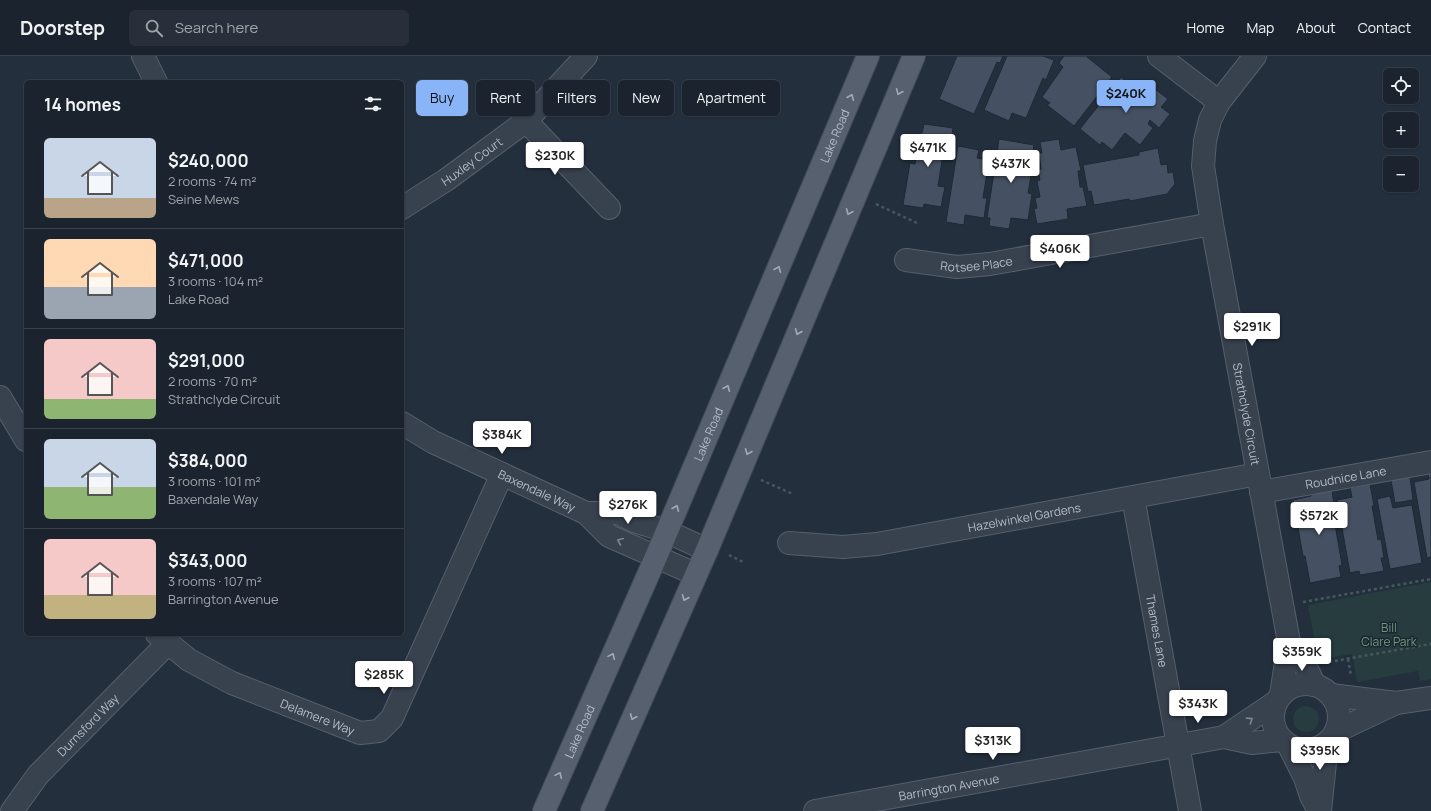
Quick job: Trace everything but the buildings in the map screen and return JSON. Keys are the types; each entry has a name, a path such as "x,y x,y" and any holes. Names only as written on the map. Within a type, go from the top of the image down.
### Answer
{"main road":[{"name":"Lake Road","path":"544,811 656,557 868,56"},
{"path":"592,811 695,574 717,552 914,56"}],"street":[{"path":"143,56 155,80"},
{"name":"Huxley Court","path":"404,207 446,180 526,121 586,56"},
{"path":"1159,56 1219,102"},
{"name":"Strathclyde Circuit","path":"1255,56 1219,102 1210,120 1205,141 1203,166 1212,224 1289,642 1278,699"},
{"path":"526,121 609,208"},
{"name":"Rotsee Place","path":"906,260 957,267 990,264 1212,224"},
{"path":"2,403 24,437"},
{"name":"Baxendale Way","path":"404,424 433,442 586,513 609,536 695,574"},
{"name":"Roudnice Lane","path":"1259,483 1431,462"},
{"name":"Delamere Way","path":"162,639 188,660 232,683 360,733 379,731 392,718 502,474"},
{"name":"Hazelwinkel Gardens","path":"789,543 843,547 877,544 1133,497 1259,483"},
{"name":"Thames Lane","path":"1133,497 1190,811"},
{"name":"Baxendale Way","path":"586,513 618,514 634,521 666,531 717,552"},
{"name":"Durnsford Way","path":"12,811 38,775 162,639"},
{"name":"Strathclyde Circuit","path":"1289,642 1302,658 1310,673 1323,690"},
{"path":"1319,811 1311,796 1305,778 1285,743 1276,732 1273,722 1273,712 1278,699 1288,689 1305,684 1323,690 1396,703 1431,698"},
{"path":"1319,811 1332,737 1340,722 1340,712 1336,703 1323,690"},
{"name":"Barrington Avenue","path":"1224,737 1278,699"},
{"path":"1285,743 1299,750 1309,751 1319,748 1332,737 1396,703"},
{"name":"Barrington Avenue","path":"815,811 1224,737 1252,742 1285,743"}],"path":[{"path":"870,202 917,222"},
{"path":"760,480 793,494"},
{"path":"717,552 744,562"},
{"path":"1303,602 1431,579"},
{"path":"1325,663 1431,644"},
{"path":"1348,659 1352,679"}],"green space":[{"name":"Bill Clare Park","path":"1431,582 1431,679 1420,681 1418,671 1357,682 1352,654 1327,658 1315,644 1308,605"},
{"path":"1306,706 1315,710 1319,719 1315,728 1306,732 1297,728 1293,719 1297,710"}]}
